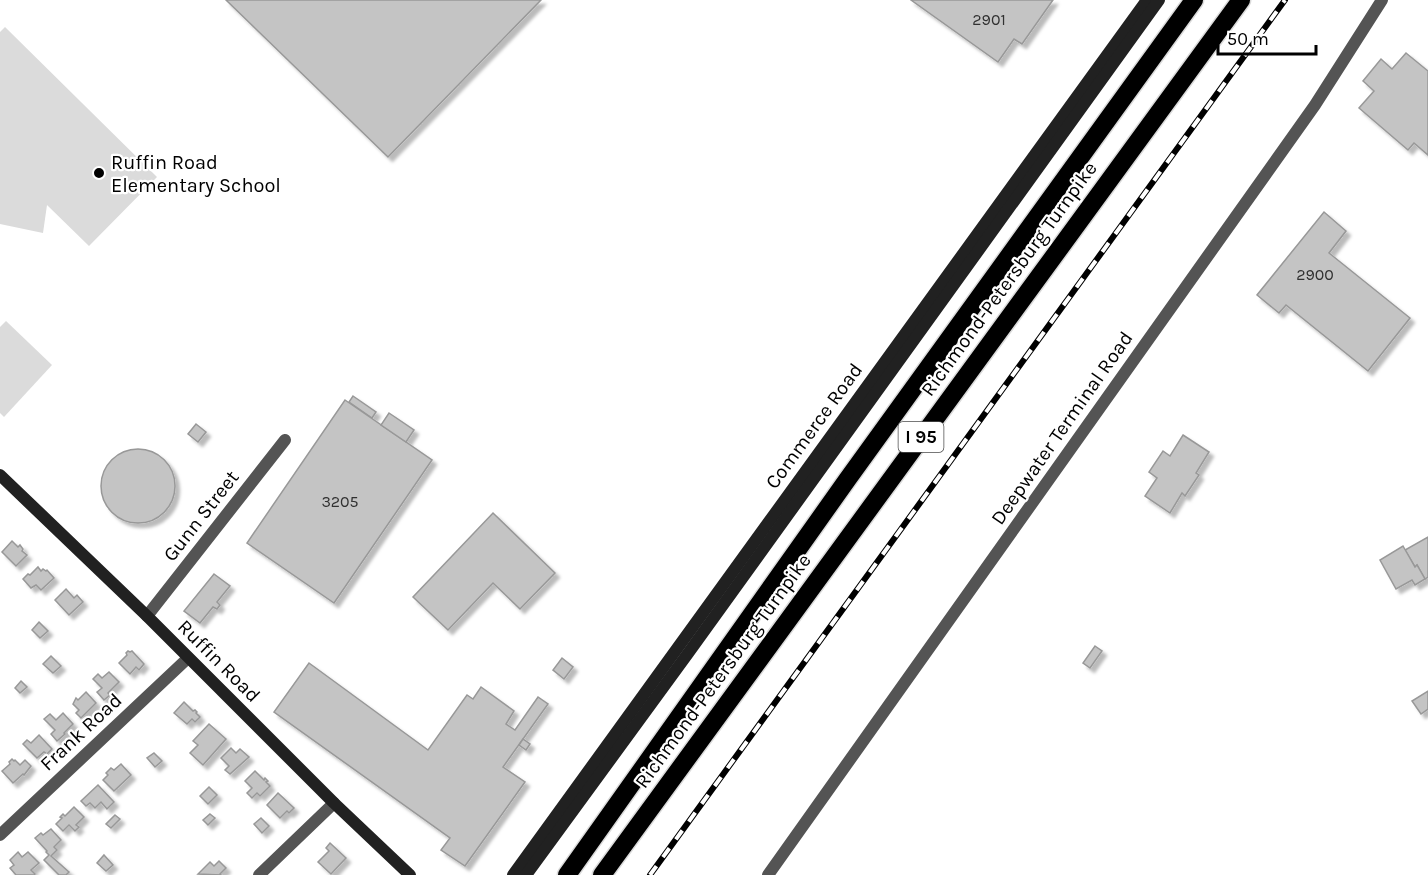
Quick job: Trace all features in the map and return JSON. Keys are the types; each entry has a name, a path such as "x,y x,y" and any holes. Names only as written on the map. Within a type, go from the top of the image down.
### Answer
{"highway":[{"name":"Richmond-Petersburg Turnpike","path":"567,875 861,461 1194,0"},
{"name":"Richmond-Petersburg Turnpike","path":"602,875 1241,0"}],"main road":[{"name":"Commerce Road","path":"513,875 1147,0"},
{"name":"Commerce Road","path":"526,875 1159,0"},
{"name":"Ruffin Road","path":"0,475 410,875"}],"street":[{"name":"Deepwater Terminal Road","path":"768,875 1315,105 1382,0"},
{"name":"Gunn Street","path":"147,616 285,440"},
{"name":"Frank Road","path":"0,835 188,658"},
{"path":"259,875 334,803"}],"shaded area":[{"path":"5,27 157,177 89,246 47,205 43,233 0,224 0,32"},
{"path":"6,321 52,365 4,417 0,413 0,327"}],"building":[{"path":"226,0 541,0 388,157"},
{"path":"911,0 1053,0 1022,44 1014,39 998,62"},
{"path":"1406,53 1428,71 1428,155 1414,143 1408,150 1359,108 1374,91 1363,81 1381,59 1392,69"},
{"path":"1324,212 1346,231 1329,253 1410,318 1368,371 1286,305 1279,313 1257,295"},
{"path":"353,396 376,412 372,418 349,402"},
{"path":"345,400 432,460 334,603 247,543"},
{"path":"389,413 414,430 406,442 381,425"},
{"path":"196,424 206,432 198,442 188,434"},
{"path":"1183,435 1209,452 1196,473 1199,475 1185,496 1182,493 1170,513 1145,496 1157,478 1149,472 1163,451 1170,456"},
{"path":"138,449 159,455 169,465 175,486 169,507 159,517 138,523 117,517 107,507 101,486 107,465 117,455"},
{"path":"493,513 555,573 520,609 493,583 448,630 413,597"},
{"path":"1428,537 1428,577 1425,579 1405,550"},
{"path":"12,541 18,547 20,545 22,551 27,555 16,566 2,552"},
{"path":"1403,546 1425,579 1415,585 1412,580 1396,589 1380,560"},
{"path":"38,567 41,571 47,570 54,578 41,590 36,585 31,588 23,579"},
{"path":"214,574 230,586 217,602 220,605 217,609 213,607 200,623 184,611"},
{"path":"66,589 74,598 77,595 83,602 69,615 55,600"},
{"path":"39,622 48,631 40,638 32,630"},
{"path":"1095,646 1102,651 1090,668 1083,663"},
{"path":"128,651 132,651 144,664 139,670 136,667 130,674 119,663"},
{"path":"51,656 61,666 53,673 43,664"},
{"path":"562,658 573,667 564,679 553,670"},
{"path":"309,663 428,750 467,695 473,699 481,687 514,711 506,724 515,730 538,697 548,704 503,767 525,782 465,866 441,850 450,838 274,712"},
{"path":"109,672 119,682 104,700 97,692 102,688 93,679 98,674 102,678"},
{"path":"21,681 27,687 20,693 15,688"},
{"path":"1428,691 1428,709 1421,714 1412,701"},
{"path":"86,692 96,703 81,718 76,713 79,710 73,704 76,698 78,700"},
{"path":"184,702 200,717 195,722 192,719 187,724 174,713"},
{"path":"63,713 73,724 57,741 51,734 55,730 44,719 50,714 56,720"},
{"path":"209,724 226,739 203,765 190,753 198,745 193,741"},
{"path":"39,735 52,749 37,758 23,744 27,740 31,743"},
{"path":"523,739 530,744 526,750 519,745"},
{"path":"231,748 236,753 240,749 249,757 230,774 225,770 229,766 221,758"},
{"path":"154,753 162,761 155,767 147,758"},
{"path":"12,759 20,765 25,760 31,766 13,783 2,771"},
{"path":"121,764 131,775 114,791 103,780 111,768 114,770"},
{"path":"255,771 268,781 266,782 270,786 260,796 257,793 252,798 247,793 252,788 245,781"},
{"path":"98,785 114,802 107,809 101,802 95,808 90,803 86,806 81,801"},
{"path":"209,787 217,795 208,804 200,796"},
{"path":"278,793 294,808 280,818 267,805"},
{"path":"74,807 84,817 76,825 79,827 75,831 69,825 63,831 56,824 63,814 65,816"},
{"path":"210,814 215,818 208,825 203,820"},
{"path":"115,815 120,819 111,828 106,824"},
{"path":"261,818 269,826 262,833 254,824"},
{"path":"51,829 61,840 54,847 57,850 51,856 69,872 66,875 59,875 44,860 49,855 35,838"},
{"path":"330,843 346,858 331,874 318,862 329,851 326,848"},
{"path":"18,852 22,857 28,852 39,863 31,870 34,875 16,875 10,868 14,865 10,860"},
{"path":"104,855 113,865 106,871 97,863"},
{"path":"219,861 226,868 221,875 198,874 210,862 214,866"}],"railway":[{"path":"650,875 1285,0"}],"place":[{"name":"Ruffin Road Elementary School","path":"99,173"}]}
